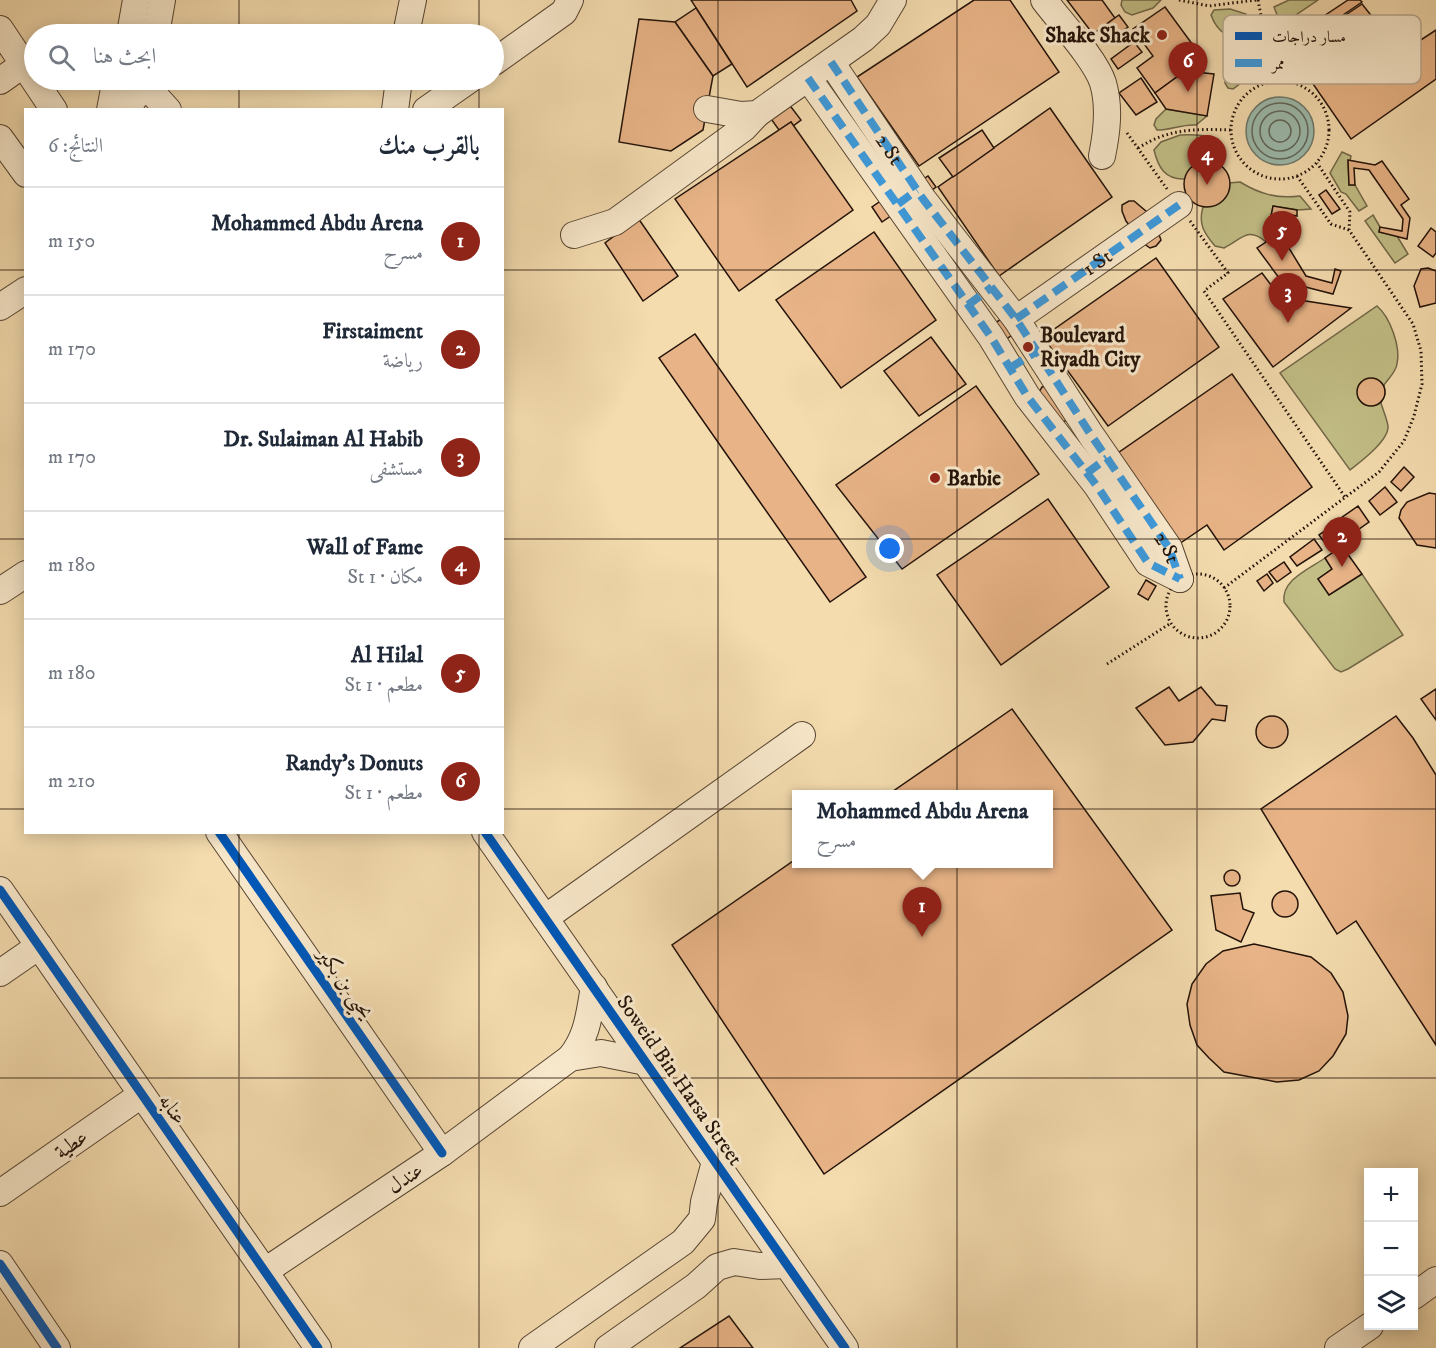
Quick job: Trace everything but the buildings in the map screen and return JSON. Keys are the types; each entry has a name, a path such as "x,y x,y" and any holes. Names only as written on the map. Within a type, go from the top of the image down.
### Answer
{"street":[{"path":"132,24 136,0"},
{"path":"158,24 162,0"},
{"path":"408,24 413,0"},
{"path":"504,55 564,12 570,0"},
{"path":"574,236 615,222 637,208 744,128 756,114 831,62 879,25 893,0"},
{"path":"1044,0 1092,62 1102,81 1106,98 1108,130 1102,156"},
{"path":"0,29 24,64 0,81"},
{"name":"2 St","path":"831,62 968,305 1027,396 1097,466 1169,548 1180,579"},
{"name":"2 St","path":"808,78 907,197 992,287 1016,319 1037,351 1097,466"},
{"path":"41,90 53,108"},
{"path":"110,108 114,90"},
{"path":"130,108 132,100 144,90"},
{"path":"148,90 166,108"},
{"path":"395,108 398,90"},
{"path":"429,108 455,90"},
{"path":"707,109 741,115 756,114"},
{"path":"0,138 24,171"},
{"name":"1 St","path":"1016,319 1179,205"},
{"path":"968,305 992,287"},
{"path":"0,307 24,291"},
{"path":"1010,368 1037,351"},
{"path":"0,591 24,574"},
{"path":"545,918 802,735"},
{"name":"يحيى بن بكير","path":"220,834 442,1154"},
{"name":"Soweid Bin Harsa Street","path":"486,834 845,1348"},
{"name":"عنابه","path":"0,890 318,1348"},
{"path":"0,973 39,946"},
{"name":"عندل","path":"265,1271 442,1154 570,1058 581,1045 594,987"},
{"name":"عندل","path":"570,1058 601,1053 646,1062"},
{"name":"عطية","path":"0,1193 141,1095"},
{"path":"532,1348 683,1242 702,1219 704,1202 715,1162"},
{"path":"608,1348 696,1286 717,1267 734,1262 760,1266 786,1265"},
{"path":"0,1264 57,1348"},
{"path":"1418,1293 1436,1280"},
{"path":"1338,1348 1365,1330"}],"path":[{"path":"1179,0 1209,6 1257,0 1260,15"},
{"path":"1265,84 1253,90 1241,101 1234,115 1231,130 1237,153 1252,171 1266,177 1282,179 1298,176 1317,163 1326,150 1329,135 1328,119 1322,104 1312,93 1294,84"},
{"path":"1138,148 1153,139 1185,129 1231,130"},
{"path":"1317,163 1350,212 1349,231"},
{"path":"1224,588 1379,472 1404,441 1414,416 1422,384 1421,351 1413,324 1349,231 1331,224 1298,176"},
{"path":"1228,273 1204,291 1345,497"},
{"path":"1199,574 1209,576 1217,580 1224,588 1228,597 1228,616 1215,632 1196,638 1186,636 1171,623 1167,614 1168,594 1180,579 1199,574"},
{"path":"1107,664 1171,623"}],"shaded area":[{"path":"1122,0 1161,0 1153,8 1132,15 1125,12 1121,5"},
{"path":"1289,0 1318,0 1296,15 1277,15 1274,7"},
{"path":"1230,9 1246,15 1223,15 1223,32 1217,27 1211,15 1214,10"},
{"path":"1226,84 1240,84 1233,89 1228,88"},
{"path":"1166,109 1207,116 1196,125 1157,130 1154,125 1156,119"},
{"path":"1180,135 1204,136 1215,141 1218,153 1215,163 1205,162 1197,165 1190,170 1185,179 1167,175 1160,167 1154,150 1161,142"},
{"path":"1342,152 1351,156 1348,161 1349,185 1355,185 1367,206 1359,211 1346,194 1341,192 1330,173"},
{"path":"1240,182 1269,195 1300,196 1311,209 1297,210 1273,206 1266,242 1250,234 1224,248 1215,246 1203,228 1201,218 1203,207 1221,201 1227,193 1229,183"},
{"path":"1373,215 1380,227 1379,232 1397,236 1408,254 1395,263 1365,221"},
{"path":"1377,306 1390,325 1396,341 1398,357 1394,373 1384,385 1385,394 1381,403 1388,426 1384,438 1373,451 1350,470 1280,373"},
{"path":"1325,558 1332,569 1318,579 1329,595 1362,574 1403,635 1341,672 1335,669 1284,602 1284,594 1291,581"}],"water":[{"path":"1280,97 1293,100 1304,107 1311,118 1314,131 1311,144 1304,155 1293,162 1280,165 1267,162 1256,155 1249,144 1246,131 1249,118 1256,107 1267,100"}],"marked path":[{"path":"831,62 923,199 1016,319 1091,435 1169,548 1180,579"},
{"path":"808,78 991,337 1027,396 1097,486 1148,563 1180,579"},
{"path":"898,204 917,190"},
{"path":"1016,319 1179,205"},
{"path":"968,305 992,287"},
{"path":"1010,368 1037,351"},
{"path":"1087,473 1107,458"}],"cycle path":[{"path":"220,834 442,1153"},
{"path":"486,834 845,1348"},
{"path":"0,890 318,1348"},
{"path":"0,1264 57,1348"}],"place":[{"name":"Shake Shack","path":"1162,35"},
{"name":"Randy's Donuts","path":"1188,92"},
{"name":"Wall of Fame","path":"1207,185"},
{"name":"Al Hilal","path":"1282,261"},
{"name":"Dr. Sulaiman Al Habib","path":"1288,323"},
{"name":"Boulevard Riyadh City","path":"1028,347"},
{"name":"Barbie","path":"935,478"},
{"name":"Firstaiment","path":"1342,567"},
{"name":"Mohammed Abdu Arena","path":"922,937"}]}
